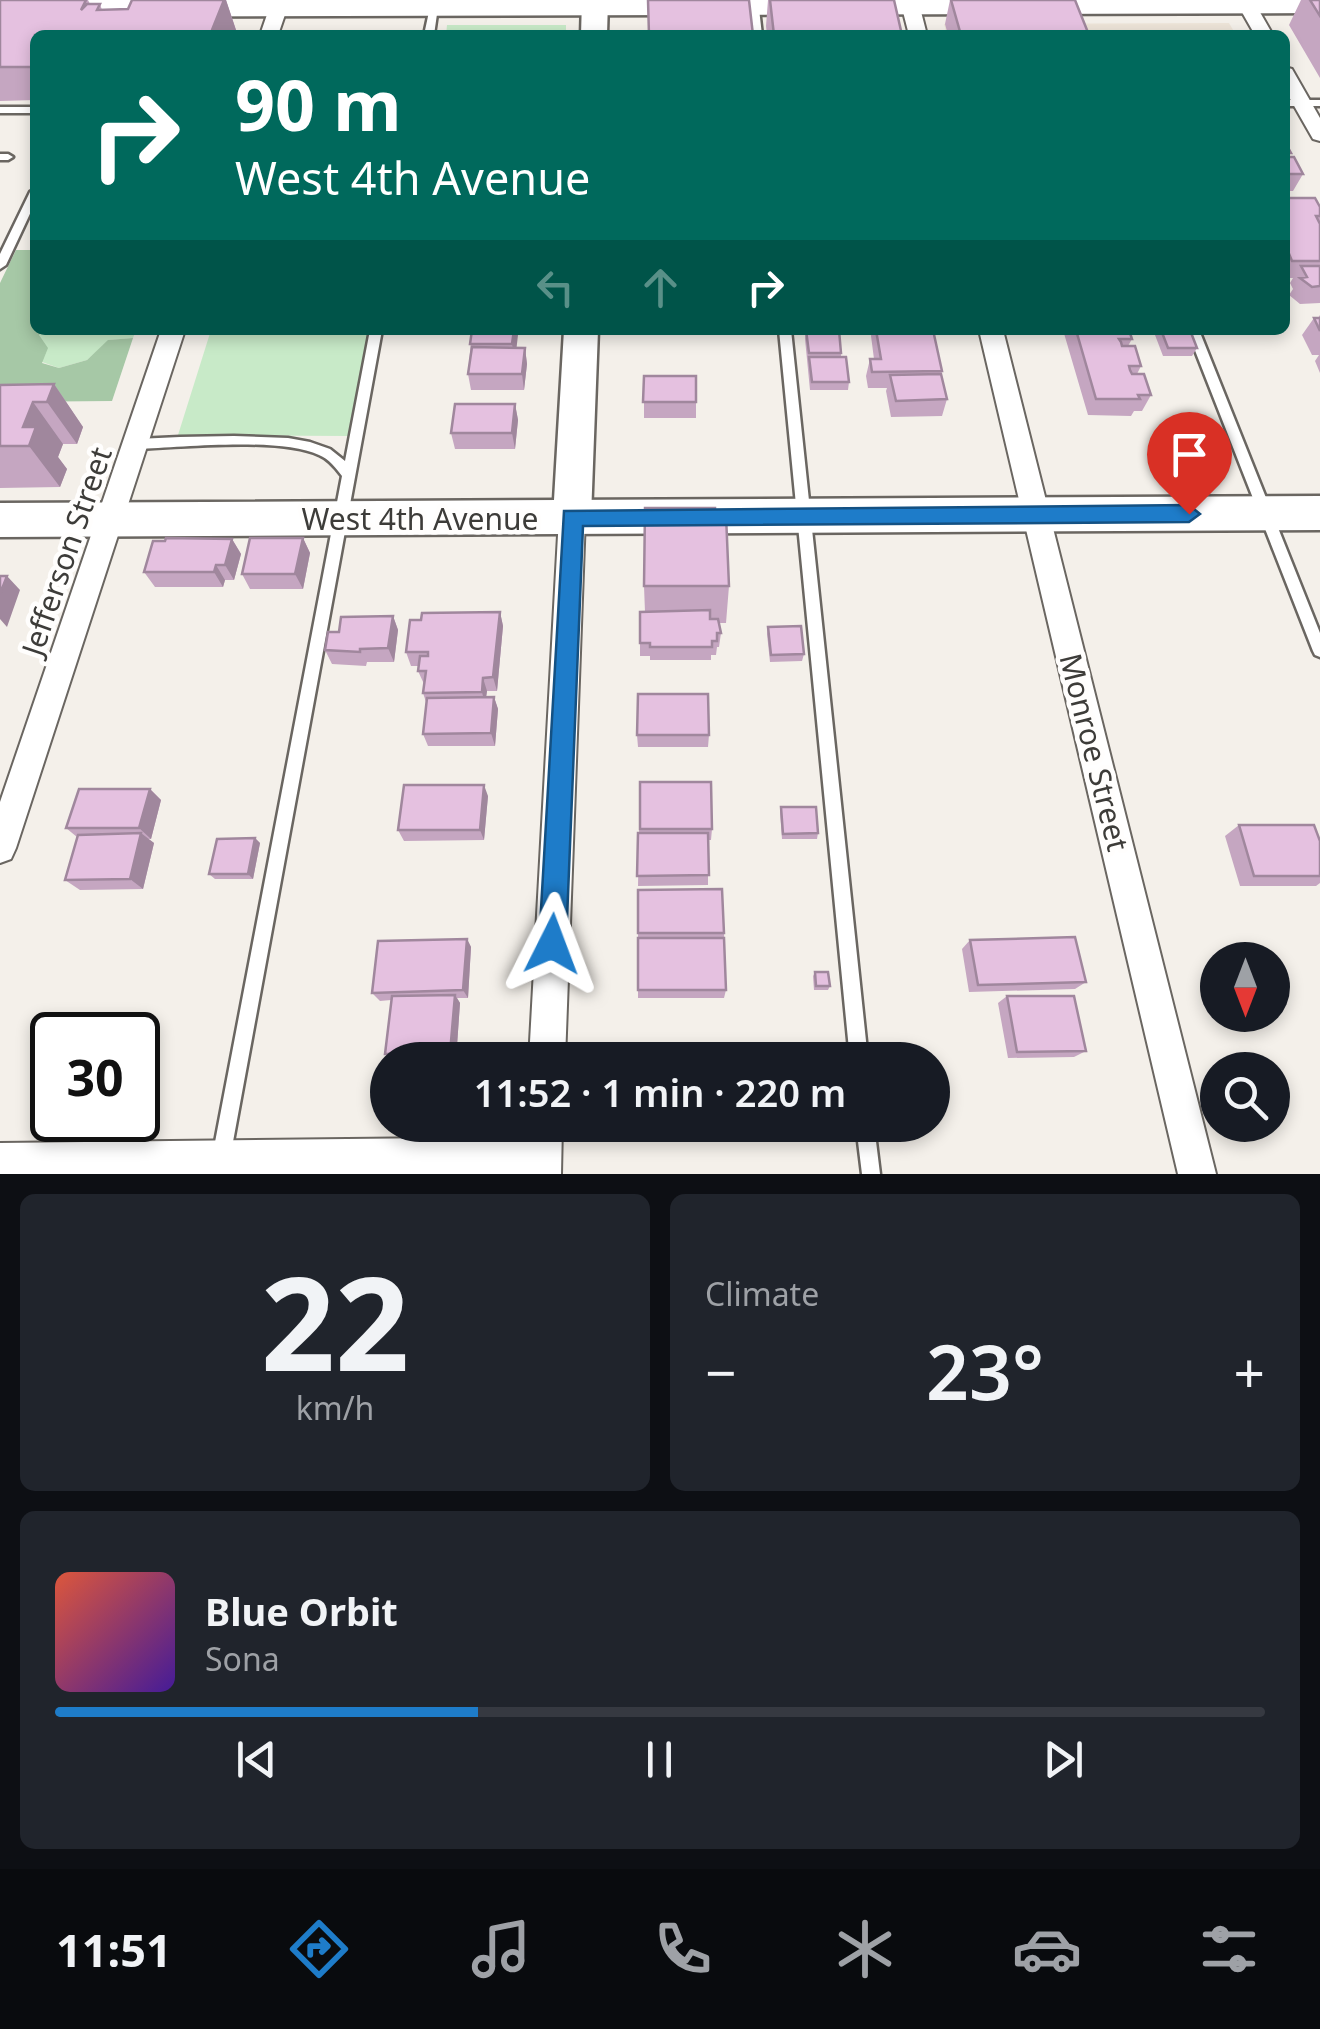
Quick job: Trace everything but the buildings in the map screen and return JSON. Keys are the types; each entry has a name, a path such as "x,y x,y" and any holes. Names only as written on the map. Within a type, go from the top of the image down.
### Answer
{"main road":[{"path":"0,8 432,21 595,14 755,14 910,3 1320,4"},
{"name":"West 4th Avenue","path":"0,520 1320,513"}],"street":[{"path":"1245,2 1261,30"},
{"path":"910,3 917,30"},
{"path":"1302,103 1320,134"},
{"name":"Jefferson Street","path":"0,848 171,335"},
{"path":"548,1042 580,335"},
{"name":"Monroe Street","path":"992,335 1198,1174"},
{"path":"0,1162 543,1151"}],"lane":[{"path":"0,110 30,110"},
{"path":"0,265 30,202"},
{"path":"221,1159 375,335"},
{"path":"786,335 857,1042"},
{"path":"1195,335 1320,651"},
{"path":"137,444 290,444 326,452 348,474"},
{"path":"867,1142 870,1174"}],"shaded area":[{"path":"1229,23 1233,30 946,30 944,24"}],"green space":[{"path":"447,25 566,25 566,30 446,30"},
{"path":"16,250 30,250 30,335 39,335 48,348 42,363 59,368 87,360 108,340 133,338 112,401 0,402 0,283"},
{"path":"39,335 134,335 109,340 87,360 59,368 42,362"},
{"path":"209,335 368,335 349,436 178,435"}],"route":[{"path":"552,944 572,517 1189,514"}]}
